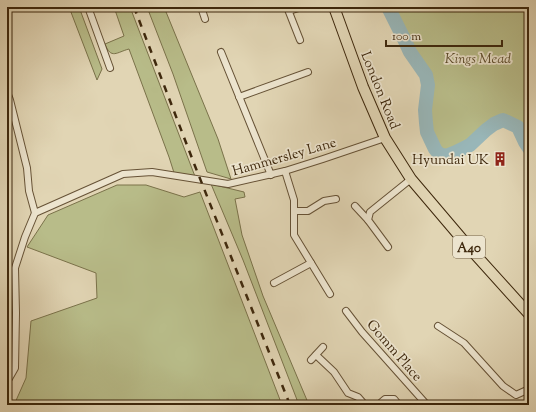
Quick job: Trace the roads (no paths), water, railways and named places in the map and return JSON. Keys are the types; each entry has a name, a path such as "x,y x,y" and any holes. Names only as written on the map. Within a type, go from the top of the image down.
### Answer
{"main road":[{"name":"London Road","path":"334,7 363,87 385,138 410,179"},
{"name":"A40","path":"410,179 529,314"}],"street":[{"path":"88,7 110,68"},
{"path":"201,7 205,19"},
{"path":"300,40 288,9 302,7"},
{"path":"221,52 271,175"},
{"path":"239,97 308,72"},
{"path":"7,92 28,168 29,191 35,213 25,236 15,268 15,368 7,382"},
{"name":"Hammersley Lane","path":"35,213 123,174 152,172 228,184 285,171 385,138"},
{"path":"285,171 294,200 294,235 330,294"},
{"path":"368,220 370,212 410,179"},
{"path":"294,212 308,212 324,201 336,198"},
{"path":"355,206 368,220 388,247"},
{"path":"274,283 311,263"},
{"name":"Gomm Place","path":"346,311 362,332 427,405"},
{"path":"438,326 464,343 503,386 516,395 529,388"},
{"path":"311,360 323,348"},
{"path":"316,355 334,372 348,393 358,397 365,405"},
{"path":"378,405 385,399 394,399 399,405"}],"waterway":[{"path":"388,7 410,52 426,75 428,85 425,110 427,132 439,154 446,156 470,145 486,130 503,120 518,127 529,148"}],"railway":[{"path":"134,7 195,166 290,405"}],"place":[{"name":"Hyundai UK","path":"500,159"}],"park label":[{"name":"Kings Mead","path":"478,58"}]}
